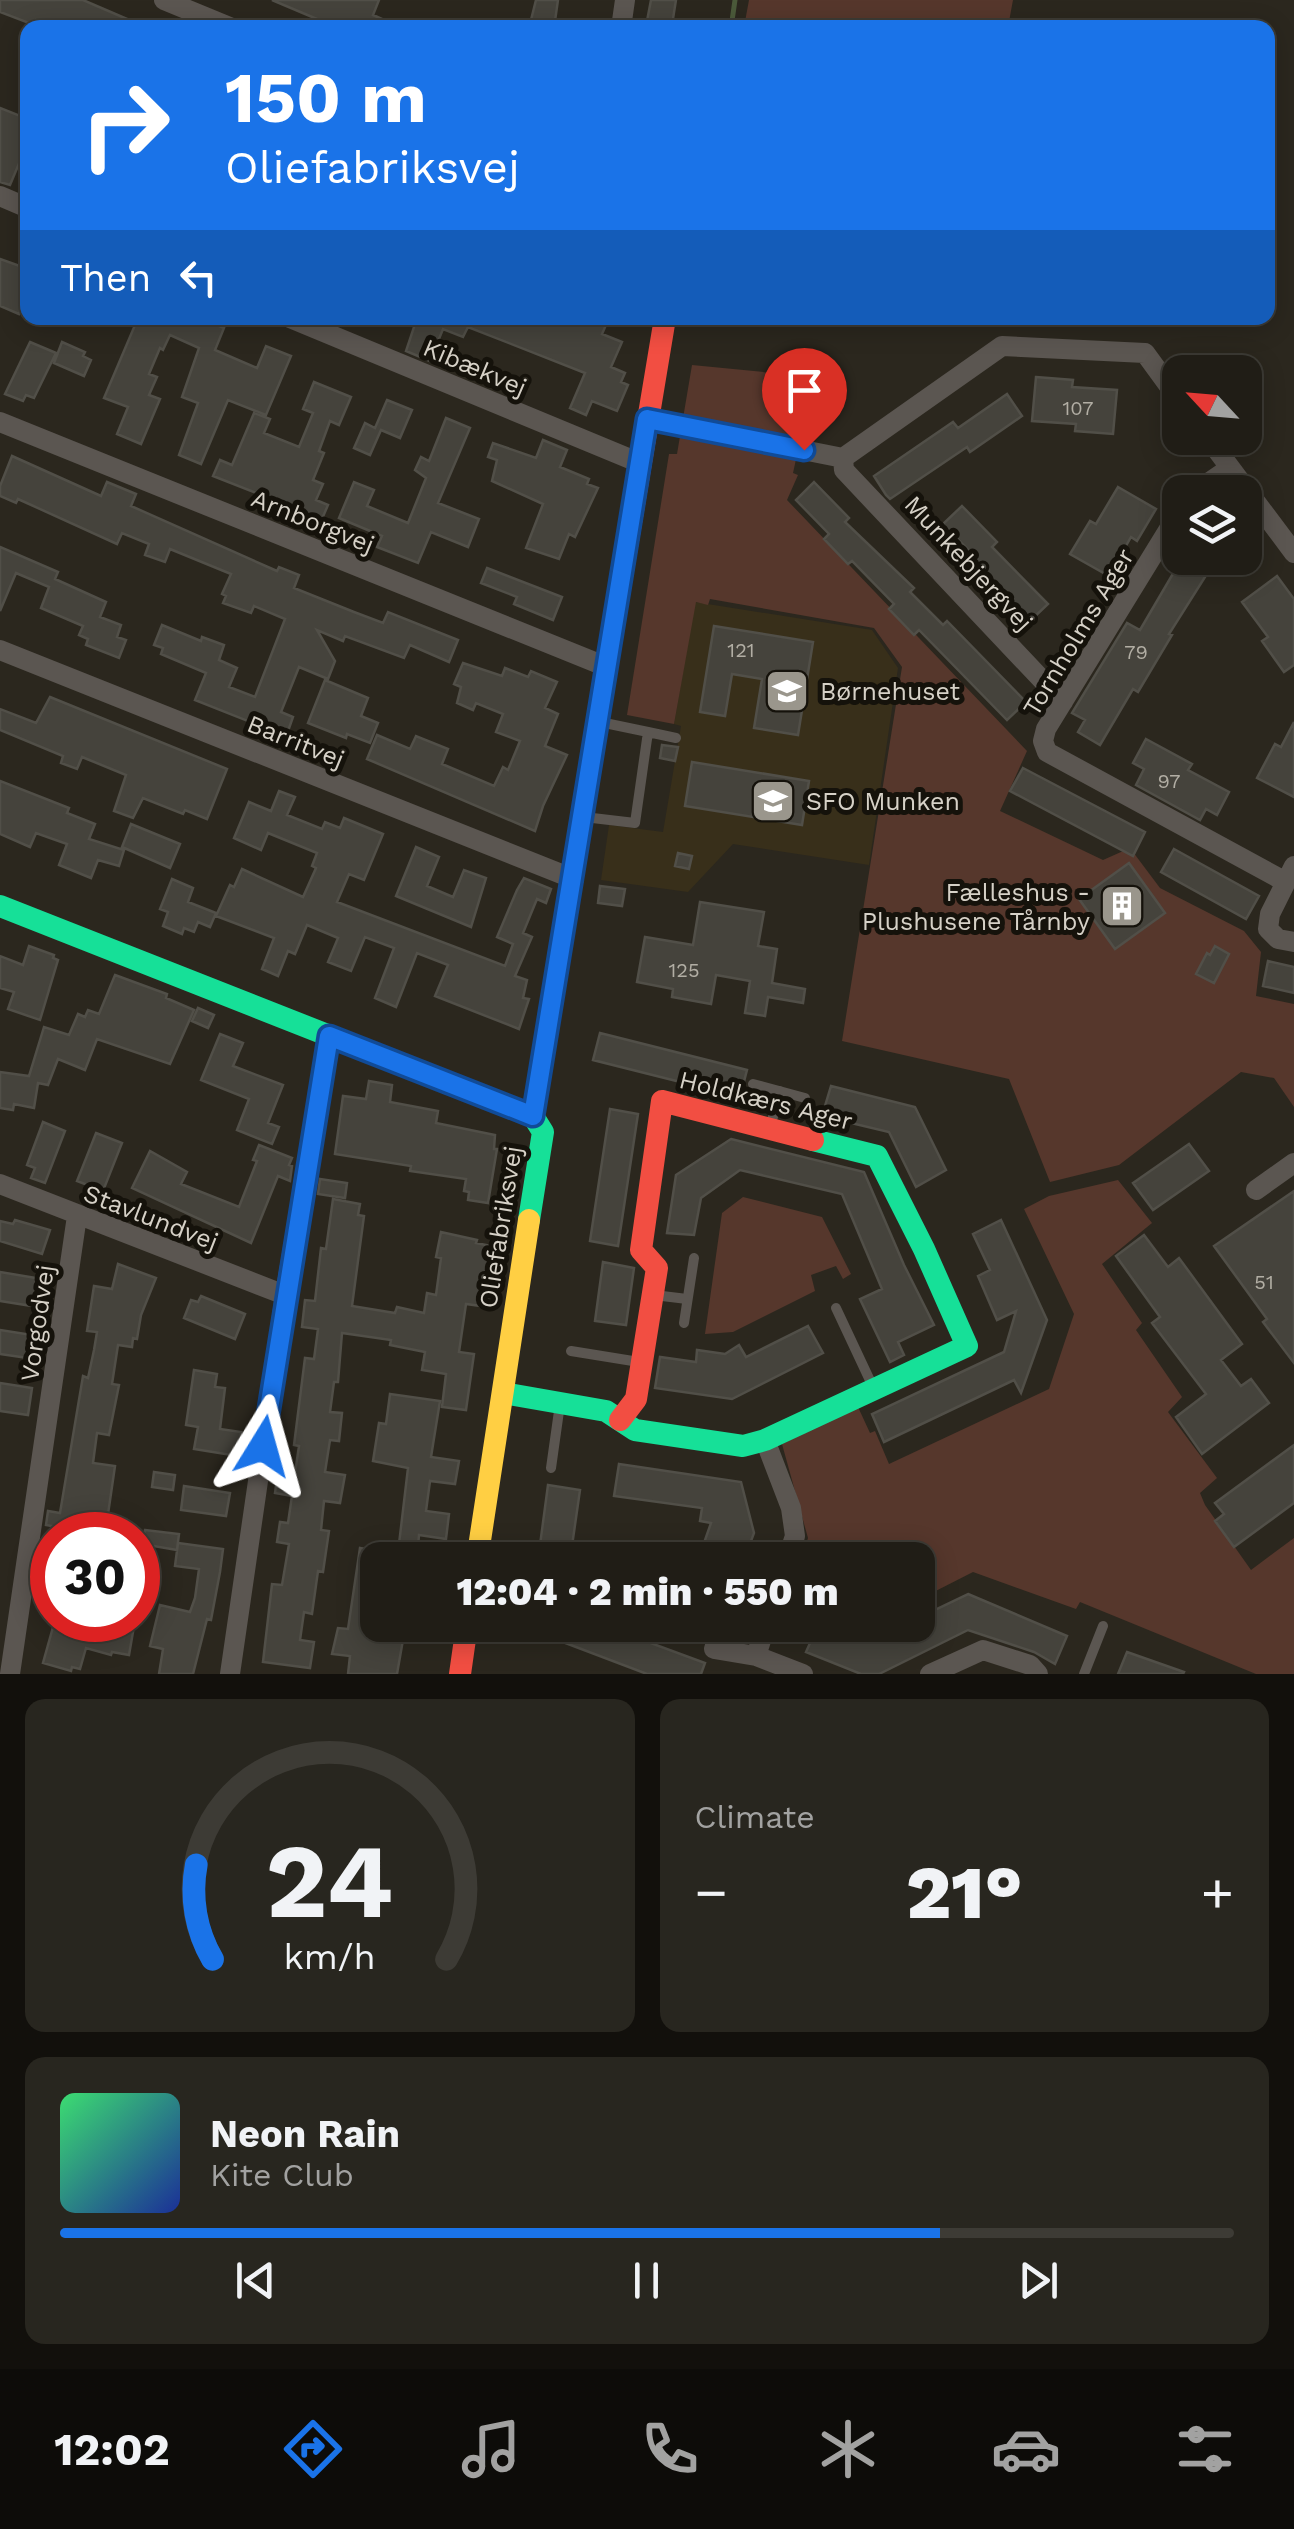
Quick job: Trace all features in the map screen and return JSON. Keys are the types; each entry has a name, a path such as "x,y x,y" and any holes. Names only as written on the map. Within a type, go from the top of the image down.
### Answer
{"street":[{"path":"164,0 213,20"},
{"name":"Kibækvej","path":"307,325 640,463"},
{"path":"533,1116 664,325"},
{"path":"647,419 843,458 1002,346 1144,353 1162,376"},
{"name":"Arnborgvej","path":"0,422 607,666"},
{"path":"1220,455 1294,552"},
{"name":"Munkebjergvej","path":"843,458 844,470 1063,702"},
{"path":"1220,475 1230,468"},
{"name":"Tornholms Ager","path":"1162,540 1046,729 1046,752 1290,874 1270,914 1268,929 1278,939 1294,942"},
{"name":"Barritvej","path":"0,650 574,879"},
{"name":"Oliefabriksvej","path":"0,906 533,1116 543,1132 479,1542"},
{"path":"230,1674 285,1295 329,1036"},
{"name":"Holdkærs Ager","path":"503,1394 606,1411 620,1420 636,1430 743,1446 765,1440 967,1346 877,1156 662,1101 641,1250 656,1268 636,1399 620,1420"},
{"path":"1256,1190 1294,1163"},
{"name":"Stavlundvej","path":"0,1184 285,1295"},
{"name":"Vorgodvej","path":"10,1674 78,1216"},
{"path":"765,1440 791,1508 793,1542"},
{"path":"460,1674 465,1642"},
{"path":"714,1650 752,1665 803,1674"},
{"path":"930,1674 983,1650 1030,1665 1038,1674"}],"lane":[{"path":"599,721 676,738"},
{"path":"584,817 635,823 648,732"},
{"path":"753,1084 805,1098"},
{"path":"770,1128 780,1091"},
{"path":"684,1323 694,1258"},
{"path":"652,1294 688,1300"},
{"path":"836,1308 874,1389"},
{"path":"571,1351 642,1362"},
{"path":"552,1468 560,1403"},
{"path":"1084,1674 1103,1626"}],"shaded area":[{"path":"749,0 1013,0 1009,20 745,20"},
{"path":"692,365 814,377 793,473 798,475 787,500 1027,751 1000,811 1103,860 1130,848 1160,888 1244,931 1261,952 1256,996 1294,1004 1294,1107 1274,1078 1241,1072 1119,1165 1050,1182 1009,1079 842,1041 902,667 874,628 710,599 708,605 696,602 674,724 627,715 669,454 677,454"},
{"path":"695,602 872,630 898,668 869,865 733,844 688,892 601,880 609,825 663,832 681,726 674,724"},
{"path":"1118,1180 1152,1223 1102,1264 1142,1323 1136,1330 1182,1397 1168,1412 1217,1478 1200,1493 1205,1505 1251,1570 1294,1538 1294,1674 1256,1674 1080,1602 1076,1609 973,1572 935,1591 935,1542 807,1542 782,1444 858,1407 870,1433 875,1431 889,1464 1049,1389 1074,1314 1024,1209 1049,1196"},
{"path":"743,1197 822,1217 851,1274 843,1279 836,1266 811,1275 815,1291 733,1332 705,1334 722,1213"}],"building":[{"path":"0,0 83,0 129,20 21,20 0,12"},
{"path":"272,0 379,0 373,15 384,20 319,20"},
{"path":"536,0 558,0 555,20 531,20"},
{"path":"651,0 676,0 673,20 647,20"},
{"path":"0,108 20,116 20,161 10,185 0,182"},
{"path":"0,259 20,266 20,312 0,306"},
{"path":"135,325 217,325 224,328 215,350 257,368 266,346 291,356 266,415 228,400 201,464 179,455 198,403 182,397 199,348 170,335 163,350 160,348 149,374 157,377 149,395 160,399 141,444 117,434 128,407 104,398"},
{"path":"415,325 606,325 602,334 622,342 611,367 625,373 621,382 628,385 617,411 592,401 586,415 570,408 585,373 468,327 463,337 443,329 430,361 406,351"},
{"path":"30,342 56,353 34,398 26,395 23,401 5,394"},
{"path":"62,342 85,352 83,356 91,360 84,376 54,363"},
{"path":"1036,377 1073,380 1072,387 1117,390 1113,434 1075,431 1076,424 1032,421"},
{"path":"314,382 351,397 339,425 330,421 319,451 324,453 313,480 323,484 316,500 328,505 322,519 213,476 220,460 232,465 254,413 270,419 264,433 299,447 313,413 303,409"},
{"path":"1007,394 1022,416 970,452 967,447 890,499 886,495 874,476 953,422 958,428"},
{"path":"387,400 412,410 400,438 381,430 370,455 354,448 365,423 375,428"},
{"path":"446,418 470,428 438,503 479,519 468,547 431,532 418,563 377,547 382,536 339,518 354,482 374,490 367,506 408,523 426,478 415,470 421,457 429,461"},
{"path":"543,440 567,450 560,467 589,479 587,484 598,488 575,537 569,534 559,559 526,548 543,504 492,481 497,460 488,457 493,443 536,458"},
{"path":"12,456 101,496 107,482 136,494 131,506 277,571 279,567 299,575 294,588 383,623 388,612 458,640 449,662 410,645 404,658 317,630 335,661 328,679 299,667 281,712 293,717 287,734 195,700 206,673 161,654 163,648 154,645 162,625 201,641 202,637 224,645 219,660 237,668 229,687 255,697 285,619 254,606 251,613 223,603 226,596 222,594 231,574 170,549 165,562 145,555 149,544 122,533 117,544 18,499 16,503 0,496"},
{"path":"814,482 849,518 845,522 914,588 910,592 943,625 947,621 1026,702 1007,720 919,630 914,635 889,609 894,604 824,539 829,534 796,500"},
{"path":"1118,487 1156,509 1137,541 1131,537 1109,576 1070,554 1090,521 1096,524"},
{"path":"962,506 997,542 992,547 1048,604 1029,622 972,563 977,559 943,524"},
{"path":"0,547 58,572 55,579 106,602 100,617 121,625 117,637 126,640 119,658 86,645 88,639 79,635 83,626 41,608 49,587 16,573 0,611"},
{"path":"487,568 562,597 553,620 514,604 517,597 481,583"},
{"path":"1172,575 1206,575 1138,692 1133,689 1100,745 1078,732 1085,720 1072,713 1127,623 1140,630"},
{"path":"1277,576 1294,599 1294,665 1284,672 1262,641 1268,637 1242,602"},
{"path":"714,626 813,642 798,735 754,728 762,679 732,674 725,716 700,712"},
{"path":"463,663 502,676 505,668 528,677 531,671 557,682 545,708 558,714 545,746 567,755 535,831 367,759 377,735 410,749 416,736 448,749 442,764 494,786 503,767 508,770 520,741 496,732 503,714 476,703 473,710 457,703 461,687 454,684"},
{"path":"325,680 368,698 361,716 378,723 370,743 308,723"},
{"path":"50,697 227,769 207,819 143,798 133,818 114,811 126,775 82,757 77,769 61,763 63,756 0,730 0,709 36,723"},
{"path":"1294,722 1294,797 1257,778 1275,744 1281,747"},
{"path":"1146,739 1192,764 1188,770 1229,792 1217,815 1206,809 1200,820 1136,785 1144,769 1133,763"},
{"path":"662,745 678,747 675,761 660,758"},
{"path":"692,762 809,781 802,825 685,806"},
{"path":"1023,768 1145,832 1133,856 1010,791"},
{"path":"0,781 69,808 67,813 95,824 89,839 124,850 119,866 98,860 91,878 59,865 67,844 36,833 30,847 0,834"},
{"path":"279,791 295,797 287,815 322,829 325,822 340,828 344,818 383,834 364,880 349,874 337,902 505,966 513,944 497,937 524,878 551,889 546,903 537,899 523,933 532,937 515,976 527,980 523,998 529,999 519,1029 435,996 448,965 417,953 396,1007 375,998 394,948 365,937 351,971 328,962 338,938 307,925 295,954 288,951 278,976 262,969 274,938 216,916 242,869 303,897 316,868 312,866 317,853 268,833 261,850 234,838 249,802 271,811"},
{"path":"131,824 180,844 170,868 122,847"},
{"path":"416,847 439,857 427,886 453,897 464,870 486,878 471,927 396,896"},
{"path":"1174,849 1259,896 1246,919 1161,872"},
{"path":"678,853 692,856 689,869 675,866"},
{"name":"Fælleshus - Plushusene Tårnby","path":"1129,863 1165,913 1115,949 1079,899"},
{"path":"172,879 193,888 188,902 216,913 210,927 198,922 194,932 184,928 182,934 163,926 168,912 160,909"},
{"path":"600,886 625,889 622,906 598,903"},
{"path":"700,902 764,912 758,946 777,949 772,983 805,989 803,1003 768,997 765,1016 745,1013 750,981 716,975 711,1004 672,997 673,989 637,982 645,937 693,945"},
{"path":"29,946 58,960 40,1020 8,1009 14,992 0,988 0,956 23,965"},
{"path":"1215,946 1229,954 1214,983 1196,974"},
{"path":"1268,961 1294,967 1294,993 1263,986"},
{"path":"115,975 167,994 166,998 194,1010 170,1064 97,1039 85,1070 58,1059 48,1085 38,1083 34,1108 14,1104 13,1110 0,1108 0,1072 29,1076 44,1027 69,1035 78,1014 85,1017 88,1010 99,1014"},
{"path":"198,1008 214,1015 208,1028 192,1021"},
{"path":"600,1033 747,1070 740,1097 593,1060"},
{"path":"220,1034 243,1043 233,1066 283,1085 268,1123 279,1127 272,1144 237,1130 249,1099 201,1080"},
{"path":"369,1081 392,1085 390,1102 438,1111 436,1123 495,1135 497,1149 488,1203 468,1200 469,1192 464,1191 466,1179 335,1154 343,1096 366,1099"},
{"path":"831,1086 915,1107 946,1170 916,1187 889,1132 822,1116"},
{"path":"610,1109 638,1114 618,1246 590,1241"},
{"path":"43,1122 65,1131 45,1183 31,1178 35,1168 27,1165"},
{"path":"96,1133 122,1143 103,1191 77,1181"},
{"path":"731,1139 864,1172 934,1325 898,1342 904,1355 890,1362 860,1299 882,1289 842,1194 740,1170 701,1198 694,1235 667,1233 676,1175"},
{"path":"1189,1144 1209,1171 1153,1210 1133,1183"},
{"path":"259,1145 292,1158 292,1166 290,1181 278,1176 251,1243 132,1188 150,1151 187,1172 181,1184 239,1207 257,1161 253,1160"},
{"path":"320,1179 347,1183 345,1198 318,1194"},
{"path":"1294,1191 1294,1363 1214,1246"},
{"path":"333,1199 360,1204 358,1215 364,1216 352,1306 395,1313 397,1307 424,1313 427,1293 436,1295 441,1258 436,1257 441,1232 491,1246 481,1306 466,1304 459,1352 474,1354 466,1410 442,1407 446,1374 422,1370 425,1352 390,1345 391,1340 342,1333 338,1382 334,1382 330,1412 342,1413 339,1441 330,1440 325,1472 345,1475 340,1503 324,1501 321,1530 329,1531 323,1572 318,1571 312,1614 304,1612 300,1640 314,1642 310,1668 263,1662 272,1584 282,1585 289,1544 277,1542 280,1522 288,1523 292,1496 275,1493 278,1471 295,1473 299,1446 294,1445 305,1358 314,1359 318,1329 302,1327 305,1300 315,1301 321,1248 326,1249"},
{"path":"15,1220 50,1230 42,1254 0,1241 0,1221 13,1224"},
{"path":"1001,1220 1047,1320 1021,1393 1014,1380 884,1442 872,1414 1004,1352 1016,1311 997,1320 978,1276 990,1270 973,1234"},
{"path":"1144,1235 1168,1267 1179,1258 1242,1344 1221,1360 1241,1386 1251,1379 1269,1403 1202,1454 1176,1417 1206,1394 1152,1323 1160,1317 1116,1256"},
{"path":"603,1262 634,1268 626,1325 595,1321"},
{"path":"118,1264 156,1278 141,1315 137,1339 133,1338 132,1347 118,1345 112,1384 119,1385 109,1435 97,1433 93,1463 115,1466 108,1512 60,1512 83,1376 88,1378 97,1332 87,1331 94,1286 112,1289"},
{"path":"0,1272 42,1279 38,1307 0,1301"},
{"path":"201,1296 245,1314 235,1339 184,1318 191,1300 198,1302"},
{"path":"808,1326 823,1353 732,1399 655,1388 660,1357 696,1362 697,1350 725,1354 739,1345 746,1357"},
{"path":"0,1330 32,1335 28,1358 0,1354"},
{"path":"194,1370 217,1374 215,1387 225,1388 220,1429 241,1432 238,1456 194,1449 198,1427 186,1425"},
{"path":"0,1383 32,1388 28,1415 0,1411"},
{"path":"390,1394 440,1401 431,1457 459,1461 455,1484 430,1481 426,1511 449,1514 446,1539 419,1535 418,1542 399,1542 408,1468 373,1461 379,1423 386,1424"},
{"path":"1294,1445 1294,1503 1234,1547 1215,1521 1224,1514 1215,1503"},
{"path":"619,1464 741,1482 754,1533 751,1542 704,1542 711,1523 700,1521 702,1508 614,1496"},
{"path":"154,1472 175,1475 173,1490 152,1487"},
{"path":"548,1485 580,1490 573,1542 540,1542"},
{"path":"184,1486 230,1493 226,1516 181,1510"},
{"path":"160,1532 179,1534 177,1550 160,1547"},
{"path":"178,1543 223,1549 211,1620 207,1619 193,1674 159,1674 163,1649 150,1646 151,1642 160,1642 160,1605 190,1612 195,1598 199,1569 175,1566"},
{"path":"360,1548 360,1642 403,1642 397,1674 348,1674 350,1656 332,1654 338,1628 348,1629"},
{"path":"968,1594 1067,1636 1055,1664 1034,1652 968,1630 879,1674 861,1674 806,1652 810,1642 935,1642 935,1610"},
{"path":"49,1642 131,1642 129,1655 86,1648 80,1669 72,1667 71,1671 43,1663"},
{"path":"563,1642 648,1642 705,1663 701,1674 647,1674"},
{"path":"1127,1652 1184,1672 1118,1674"}],"waterway":[{"path":"732,20 735,0"}],"traffic: fast":[{"path":"533,1116 599,715"},
{"path":"0,906 533,1116 543,1132 529,1220"},
{"path":"503,1393 606,1411 635,1430 743,1446 765,1440 967,1346 877,1156 813,1140"}],"traffic: slow":[{"path":"480,1542 529,1220"}],"traffic: jam":[{"path":"599,715 664,325"},
{"path":"620,1420 636,1399 657,1268 641,1250 662,1101 813,1140"},
{"path":"460,1674 465,1642"}],"place":[{"name":"Børnehuset","path":"787,691"},
{"name":"SFO Munken","path":"773,801"},
{"name":"Fælleshus - Plushusene Tårnby","path":"1122,906"}],"route":[{"path":"263,1446 329,1036 533,1116 647,419 804,450"}]}
